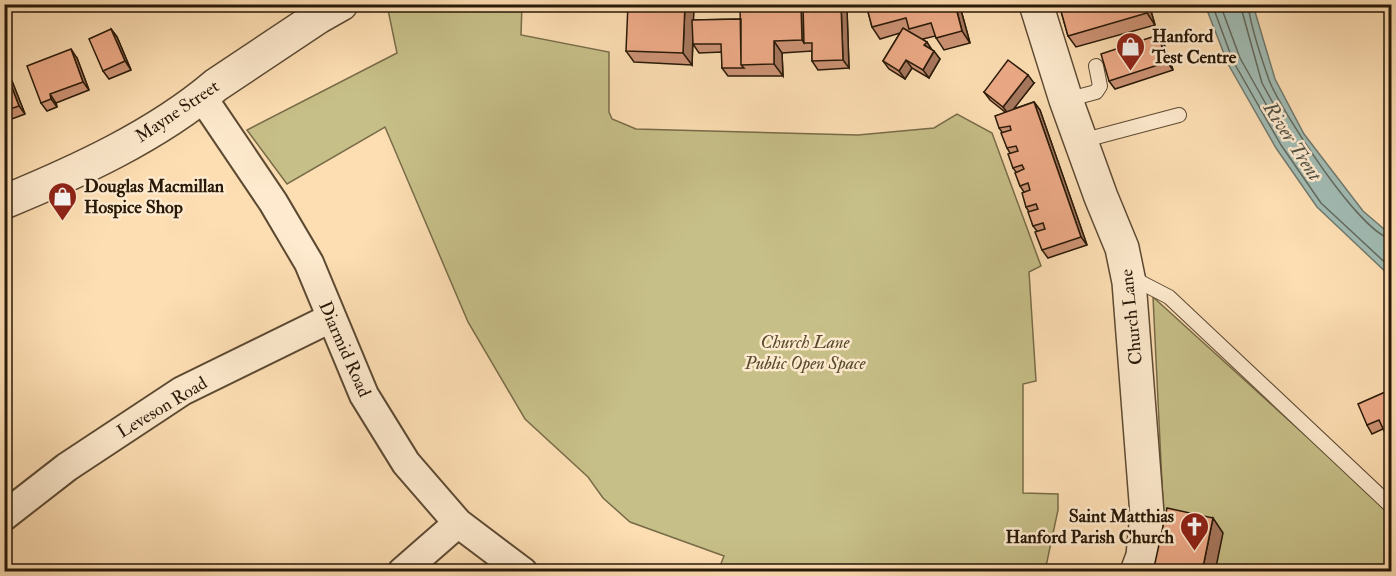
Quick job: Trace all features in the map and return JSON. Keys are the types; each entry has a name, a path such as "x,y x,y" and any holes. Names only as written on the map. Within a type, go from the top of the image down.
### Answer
{"street":[{"name":"Mayne Street","path":"4,202 48,184 127,145 341,4"},
{"name":"Church Lane","path":"1036,4 1066,100 1122,248 1130,282 1147,514 1143,556 1137,572"},
{"name":"Diarmid Road","path":"202,97 273,202 309,263 364,395 406,463 458,523 523,572"},
{"name":"Leveson Road","path":"4,516 67,467 182,391 331,318"},
{"path":"402,572 458,523"}],"lane":[{"path":"1066,100 1096,92 1100,86 1096,66"},
{"path":"1081,141 1179,115"},
{"path":"1130,282 1140,282 1169,297 1392,507"}],"green space":[{"name":"Church Lane Public Open Space","path":"522,4 521,35 609,52 609,112 612,119 636,129 858,135 934,128 957,114 992,133 1041,266 1029,272 1036,381 1023,384 1023,493 1058,494 1058,510 1045,571 743,572 737,569 718,571 724,556 630,522 603,498 588,477 525,419 468,322 385,127 287,184 247,130 397,53 387,5"},
{"path":"1153,297 1391,513 1391,571 1156,571 1164,525"}],"water":[{"name":"River Trent","path":"1205,5 1253,5 1275,79 1304,134 1363,211 1391,235 1391,277 1317,207 1276,148 1228,64"}],"building":[{"path":"628,4 685,4 683,53 626,51"},
{"path":"740,4 801,4 802,40 774,41 774,64 741,65"},
{"path":"803,4 841,4 843,60 812,61 812,43 804,43"},
{"path":"866,4 955,4 962,31 936,38 931,23 909,29 906,18 872,27"},
{"path":"1059,4 1144,4 1147,13 1068,36"},
{"path":"741,19 741,65 744,68 722,68 721,44 693,44 692,20"},
{"path":"903,28 927,42 924,45 934,51 923,70 906,60 899,71 883,61"},
{"path":"111,29 125,61 103,71 89,39"},
{"path":"1158,35 1167,62 1109,81 1101,54"},
{"path":"71,49 83,82 50,94 51,99 41,103 27,66"},
{"path":"1008,60 1028,75 1003,107 984,92"},
{"path":"6,72 19,106 4,111 4,73"},
{"path":"1034,102 1081,237 1042,250 1035,232 1045,229 1043,223 1033,226 1028,212 1038,209 1036,204 1026,207 1022,193 1030,190 1028,183 1020,186 1015,173 1024,169 1022,165 1013,168 1008,154 1018,151 1016,146 1007,148 1001,133 1011,130 1010,126 999,128 995,116"},
{"path":"1392,389 1392,448 1379,420 1367,425 1358,404"},
{"path":"1167,508 1213,518 1202,572 1153,572"}],"place":[{"name":"Hanford Test Centre","path":"1131,72"},
{"name":"Douglas Macmillan Hospice Shop","path":"63,222"},
{"name":"Saint Matthias Hanford Parish Church","path":"1195,552"}]}
